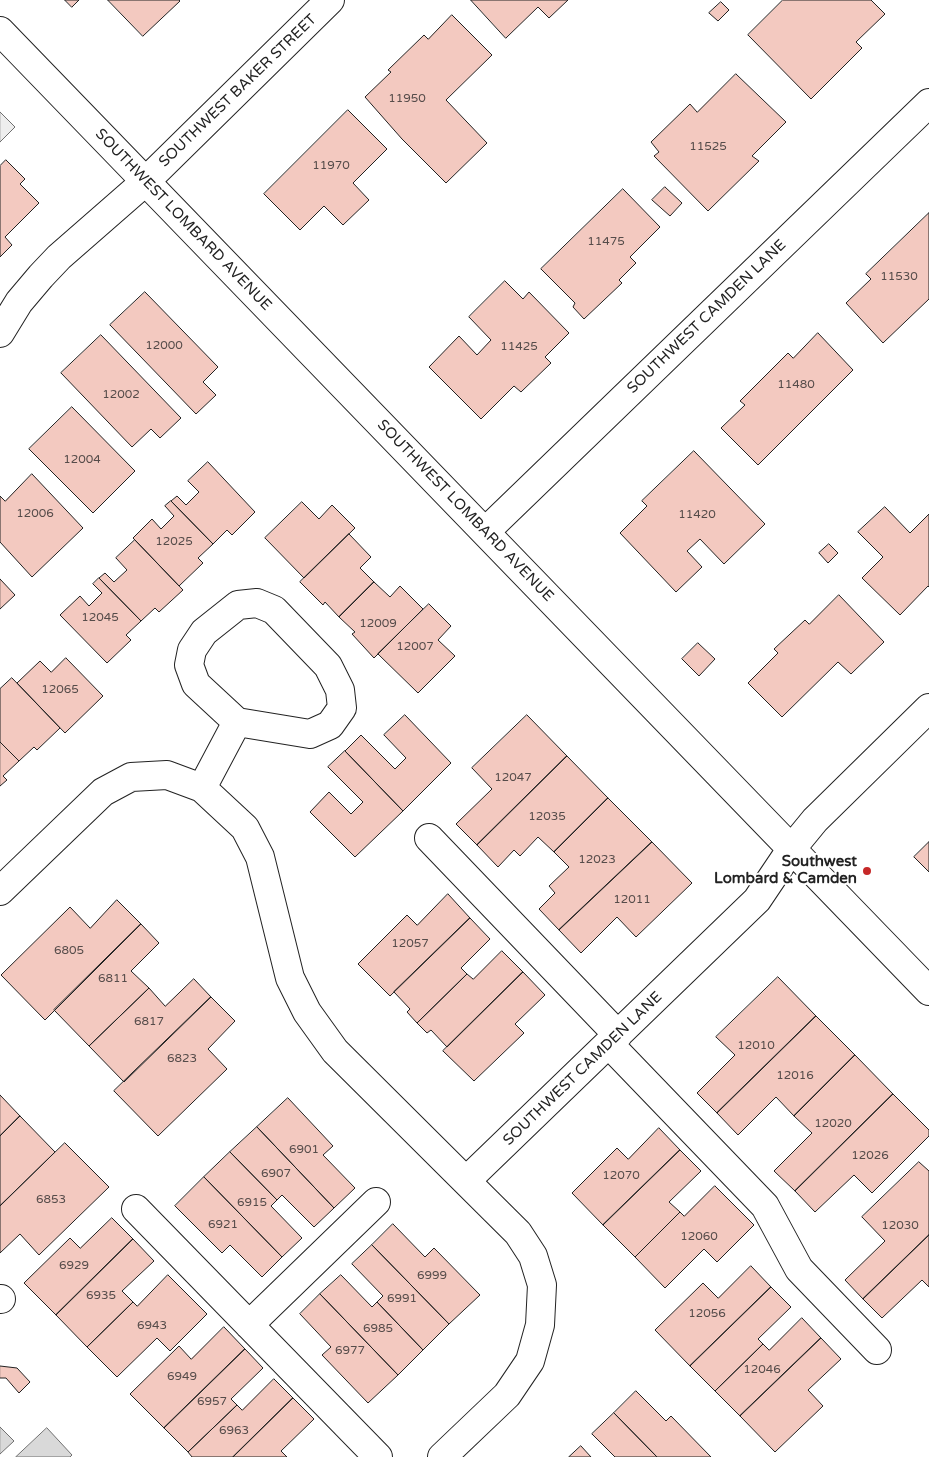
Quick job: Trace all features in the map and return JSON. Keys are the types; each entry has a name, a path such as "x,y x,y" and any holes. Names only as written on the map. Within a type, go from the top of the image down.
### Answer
{"street":[{"name":"SOUTHWEST BAKER STREET","path":"0,333 19,302 59,257 146,181 330,0"},
{"name":"SOUTHWEST LOMBARD AVENUE","path":"0,31 929,991"},
{"name":"SOUTHWEST CAMDEN LANE","path":"485,532 929,103"},
{"path":"257,603 274,610 328,666 340,690 342,708 330,725 310,734 237,722 196,684 189,665 192,650 204,632 238,606 257,603"},
{"name":"SOUTHWEST CAMDEN LANE","path":"466,1181 757,900 792,848 815,820 929,708"},
{"path":"202,788 237,722"},
{"path":"0,891 103,792 131,777 167,775 202,788 245,828 260,857 290,978 307,1012 335,1050 518,1232 533,1256 542,1285 540,1324 530,1361 507,1395 442,1457"},
{"path":"430,838 765,1206 799,1269 877,1350"},
{"path":"249,1325 376,1202"},
{"path":"136,1209 378,1457"}],"shaded area":[{"path":"0,112 15,127 0,142"},
{"path":"0,1427 14,1441 0,1454"},
{"path":"47,1428 72,1455 70,1457 16,1457"}],"building":[{"path":"65,0 79,0 72,7"},
{"path":"108,0 179,0 180,1 143,36"},
{"path":"471,0 568,0 549,18 538,7 506,38"},
{"path":"783,0 871,0 885,14 856,42 862,48 811,99 748,35"},
{"path":"721,2 729,10 718,21 709,13"},
{"path":"452,15 492,55 446,100 487,143 446,183 402,139 365,97 391,72 388,70 424,35 428,39"},
{"path":"736,74 786,122 752,156 759,161 708,211 654,156 659,152 651,142 690,104 697,112"},
{"path":"348,110 387,149 353,183 369,200 343,225 324,206 300,230 264,194"},
{"path":"6,160 25,179 20,184 39,203 5,237 12,245 0,257 0,166"},
{"path":"665,187 682,203 670,216 652,200"},
{"path":"623,189 660,227 630,257 636,263 619,280 622,283 584,319 573,307 575,303 541,269"},
{"path":"929,213 929,299 883,343 846,303 871,279 866,274"},
{"path":"505,281 523,299 529,292 569,333 545,357 551,363 521,392 514,386 481,419 429,367 459,336 477,355 491,340 469,317"},
{"path":"145,292 218,367 203,382 216,395 196,414 110,325"},
{"path":"818,333 853,370 758,465 721,428 745,405 740,401 788,353 793,358"},
{"path":"101,335 181,418 160,438 151,429 132,447 61,373"},
{"path":"72,407 135,471 93,513 29,449"},
{"path":"694,451 765,524 724,564 700,539 687,551 702,567 676,592 620,533 647,506 642,501"},
{"path":"208,462 255,512 232,535 227,530 213,544 171,501 177,496 186,505 199,492 188,481"},
{"path":"32,474 83,528 32,577 0,542 0,496 5,501"},
{"path":"171,501 213,544 198,558 203,563 179,586 133,538 152,519 161,529 174,516 165,506"},
{"path":"302,502 319,519 332,505 355,528 304,578 265,538"},
{"path":"885,507 910,533 929,514 929,587 900,615 862,578 883,557 858,532"},
{"path":"349,534 371,557 360,568 374,582 339,617 325,602 323,605 300,582"},
{"path":"135,540 183,590 159,612 155,608 141,621 99,578 105,573 114,582 127,570 116,558"},
{"path":"829,544 838,553 828,563 819,553"},
{"path":"99,578 141,621 126,635 131,640 107,663 60,615 80,596 89,606 102,593 93,584"},
{"path":"0,579 15,595 0,609"},
{"path":"374,582 390,597 400,586 423,609 374,658 352,634 355,632 339,617"},
{"path":"839,595 884,642 851,674 838,662 782,717 748,683 778,653 774,649 805,620 809,624"},
{"path":"429,604 451,626 438,640 455,656 418,693 378,654"},
{"path":"698,643 715,659 699,676 682,659"},
{"path":"66,658 103,696 65,733 17,683 40,661 51,672"},
{"path":"12,678 60,728 37,750 34,747 19,761 0,742 0,689"},
{"path":"405,715 451,763 403,811 345,751 361,735 395,769 406,758 384,735"},
{"path":"527,715 567,756 477,845 456,824 492,789 472,768"},
{"path":"0,742 19,761 3,776 7,780 0,786"},
{"path":"345,751 403,811 355,857 310,812 329,792 351,814 363,802 328,767"},
{"path":"567,756 608,798 554,852 538,837 520,856 514,850 498,867 477,845"},
{"path":"608,798 652,842 559,930 539,909 555,893 549,886 569,867 554,852"},
{"path":"652,842 692,883 636,937 617,917 581,953 559,930"},
{"path":"929,842 929,872 914,857"},
{"path":"448,894 470,918 390,996 358,964 407,915 417,925"},
{"path":"117,900 141,924 45,1020 1,975 70,907 90,928"},
{"path":"470,918 490,939 461,968 467,974 417,1023 407,1012 410,1009 394,992"},
{"path":"141,924 159,943 131,971 149,988 89,1046 54,1010"},
{"path":"502,951 523,972 447,1047 431,1030 427,1033 417,1023 467,974 473,979"},
{"path":"523,972 545,995 515,1024 524,1033 474,1081 443,1051"},
{"path":"778,977 816,1016 717,1113 697,1093 735,1055 716,1037"},
{"path":"194,979 211,997 124,1082 89,1046 149,988 165,1006"},
{"path":"211,997 235,1021 208,1049 227,1069 158,1136 114,1091"},
{"path":"816,1016 855,1055 794,1116 776,1097 738,1135 717,1113"},
{"path":"855,1055 893,1094 795,1191 774,1171 812,1133 794,1116"},
{"path":"893,1094 929,1130 929,1136 872,1193 854,1175 815,1212 795,1191"},
{"path":"0,1095 20,1116 0,1136"},
{"path":"288,1098 333,1146 323,1155 355,1188 334,1208 257,1127"},
{"path":"20,1116 55,1152 0,1206 0,1136"},
{"path":"257,1127 334,1208 314,1227 282,1195 277,1200 230,1152"},
{"path":"659,1128 680,1150 603,1225 572,1193 617,1148 628,1159"},
{"path":"65,1143 109,1187 39,1255 20,1234 0,1253 0,1206"},
{"path":"680,1150 701,1171 669,1202 680,1212 635,1257 603,1225"},
{"path":"230,1152 277,1200 271,1206 302,1238 282,1257 204,1177"},
{"path":"919,1162 929,1171 929,1235 863,1299 845,1280 885,1241 862,1217"},
{"path":"204,1177 282,1257 262,1277 230,1245 222,1253 175,1206"},
{"path":"715,1186 754,1225 717,1262 704,1249 665,1288 635,1257 680,1212 684,1216"},
{"path":"112,1218 133,1239 56,1315 24,1283 70,1238 80,1248"},
{"path":"393,1224 425,1257 434,1248 480,1295 449,1324 372,1245"},
{"path":"929,1235 929,1287 922,1280 882,1318 863,1299"},
{"path":"133,1239 154,1261 122,1291 133,1302 87,1347 56,1315"},
{"path":"372,1245 449,1324 423,1350 377,1302 383,1296 352,1264"},
{"path":"751,1266 771,1287 690,1366 655,1330 703,1283 718,1298"},
{"path":"168,1275 207,1314 170,1351 157,1338 117,1377 87,1347 133,1302 137,1306"},
{"path":"341,1275 372,1307 377,1302 423,1350 398,1375 320,1294"},
{"path":"771,1287 791,1307 758,1339 763,1344 715,1391 690,1366"},
{"path":"320,1294 398,1375 368,1403 322,1355 331,1347 300,1314"},
{"path":"802,1318 821,1338 740,1416 715,1391 763,1344 769,1350"},
{"path":"224,1327 245,1349 164,1428 130,1394 179,1346 191,1359"},
{"path":"821,1338 841,1359 808,1390 823,1406 775,1452 740,1416"},
{"path":"245,1349 263,1368 231,1399 237,1405 188,1452 164,1428"},
{"path":"0,1366 17,1368 30,1382 19,1393 6,1378 0,1378"},
{"path":"274,1379 293,1398 233,1457 192,1457 188,1452 237,1405 242,1410"},
{"path":"636,1391 666,1421 671,1416 711,1457 657,1457 614,1413"},
{"path":"293,1398 314,1419 281,1451 287,1457 233,1457"},
{"path":"614,1413 657,1457 615,1457 592,1434"},
{"path":"581,1446 591,1457 569,1457"}],"place":[{"name":"Southwest Lombard & Camden","path":"867,871"}]}
